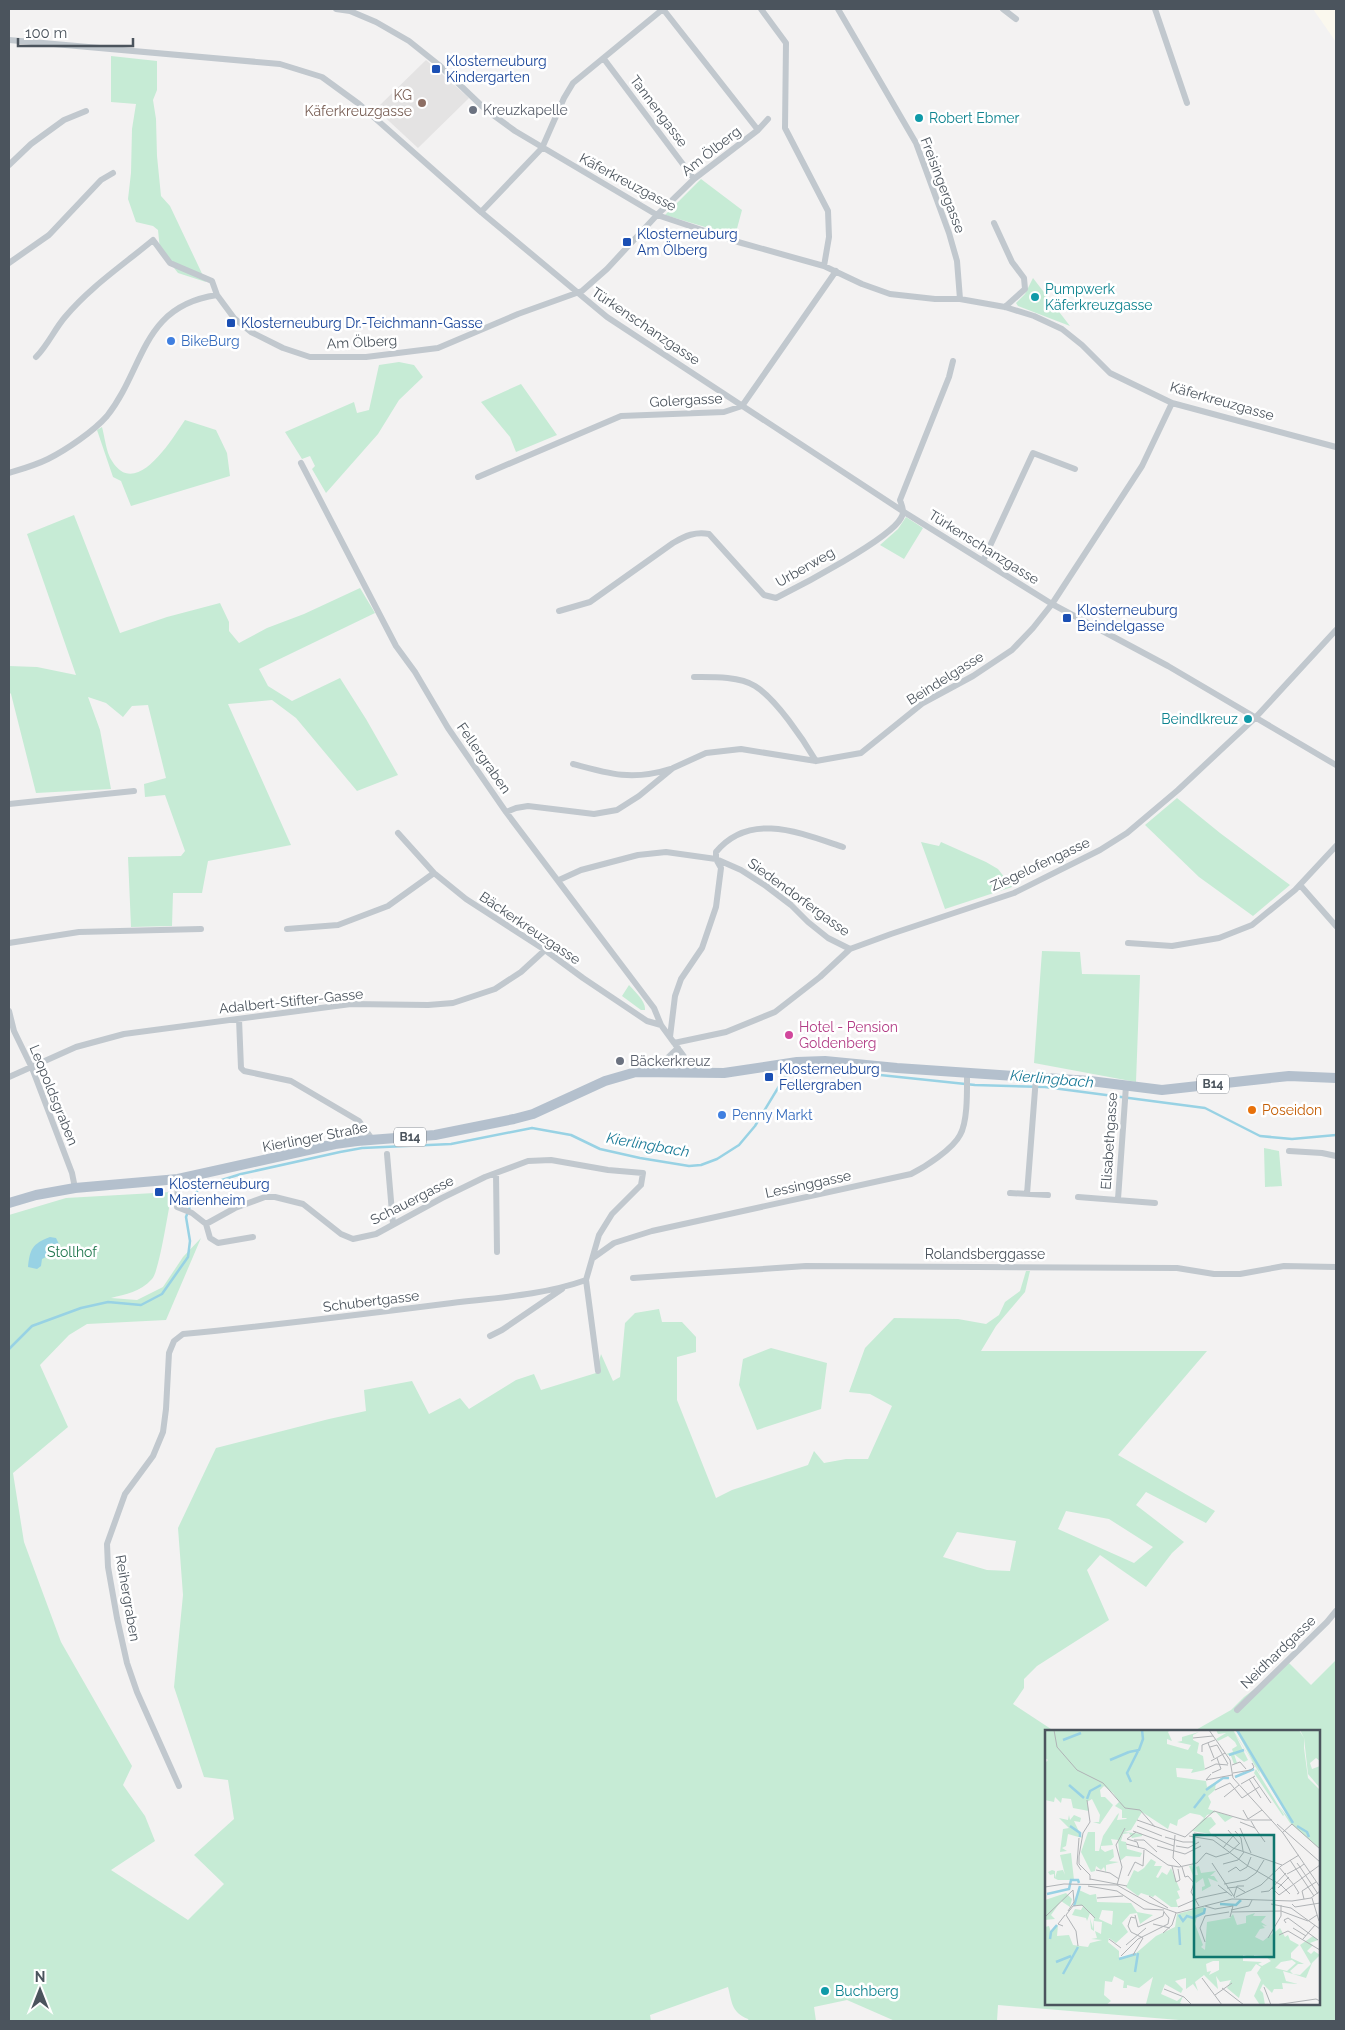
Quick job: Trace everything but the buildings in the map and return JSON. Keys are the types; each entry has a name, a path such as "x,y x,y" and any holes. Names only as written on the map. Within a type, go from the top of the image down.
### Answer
{"main road":[{"name":"Kierlinger Straße","path":"9,1204 36,1195 74,1188 178,1179 335,1144 435,1135 514,1120 533,1114 611,1079 636,1072 732,1072 797,1062 825,1061 967,1080 1036,1079 1090,1081 1125,1088 1162,1090 1289,1076 1336,1078"}],"street":[{"name":"Käferkreuzgasse","path":"336,9 350,11 376,22 409,41 439,65 485,109 542,148 657,215 730,239 824,266 862,284 890,294 908,297 960,299 1005,307 1034,316 1062,329 1082,345 1110,373 1172,402 1336,447"},
{"path":"481,212 542,148 564,98 573,83 663,9 758,130"},
{"path":"761,9 786,42 785,128 828,211 829,237 824,266"},
{"name":"Freisingergasse","path":"838,9 916,143 949,233 957,261 960,299"},
{"path":"1003,9 1016,19"},
{"path":"1155,9 1187,103"},
{"name":"Türkenschanzgasse","path":"9,40 280,64 322,77 359,104 481,212 606,317 904,512 1052,604 1168,666 1336,766"},
{"name":"Tannengasse","path":"604,59 694,179"},
{"path":"9,165 31,144 64,120 86,111"},
{"name":"Am Ölberg","path":"36,358 46,348 63,318 88,293 153,240 170,263 212,281 217,295 236,321 251,332 283,348 310,357 366,357 438,348 518,314 577,294 607,269 657,215 694,179 758,130 768,119"},
{"path":"9,263 50,235 101,180 112,173"},
{"path":"994,223 1012,262 1026,284 1025,289 1005,307"},
{"name":"Golergasse","path":"478,476 622,416 724,412 742,406 836,271"},
{"path":"9,473 48,459 78,440 105,418 115,404 149,337 160,324 189,302 198,298 217,295"},
{"path":"904,512 900,500 949,377 953,361"},
{"name":"Beindelgasse","path":"506,812 528,806 594,814 617,810 639,796 673,768 706,754 742,749 816,761 861,753 923,703 973,676 1012,650 1034,628 1052,604 1142,466 1172,402"},
{"path":"983,561 1033,453 1075,470"},
{"name":"Fellergraben","path":"301,463 396,646 415,672 448,728 506,812 654,1008 661,1025 696,1073"},
{"name":"Urberweg","path":"559,611 590,602 674,543 686,536 700,532 709,534 764,595 776,598 884,536 901,519 904,512"},
{"name":"Ziegelofengasse","path":"676,1046 726,1032 775,1012 820,977 850,949 1014,893 1100,850 1127,833 1172,796 1256,717 1336,630"},
{"path":"694,677 722,676 754,685 770,698 806,744 816,761"},
{"path":"574,764 608,774 636,777 673,768"},
{"path":"9,804 134,791"},
{"path":"670,1037 675,996 681,979 702,948 716,907 721,868 716,859 716,852 724,842 738,833 758,827 786,830 843,847"},
{"name":"Bäckerkreuzgasse","path":"398,834 434,873 466,900 546,950 583,978 647,1021 661,1025"},
{"path":"1128,943 1172,946 1219,938 1252,925 1300,885 1336,846"},
{"name":"Siedendorfergasse","path":"558,880 581,870 638,855 666,852 716,859 741,870 766,886 791,905 828,938 850,949"},
{"path":"286,928 338,925 388,906 434,873"},
{"path":"1300,885 1336,926"},
{"path":"9,943 79,932 201,929"},
{"name":"Adalbert-Stifter-Gasse","path":"9,1077 76,1047 115,1036 351,1004 428,1005 453,1003 495,989 521,972 546,950"},
{"name":"Leopoldsgraben","path":"9,1011 14,1031 32,1068 72,1173 74,1188"},
{"path":"239,1018 241,1068 244,1071 291,1081 359,1121 372,1140"},
{"path":"654,1071 676,1046"},
{"path":"1027,1194 1036,1079"},
{"name":"Lessinggasse","path":"593,1258 614,1243 652,1231 911,1174 955,1142 961,1134 966,1110 967,1080"},
{"name":"Elisabethgasse","path":"1118,1199 1125,1088"},
{"path":"1289,1151 1322,1153 1336,1156"},
{"path":"387,1154 393,1224"},
{"name":"Schauergasse","path":"206,1224 235,1208 270,1197 303,1204 341,1234 351,1238 368,1237 442,1198 519,1163 538,1160 643,1173 641,1184 612,1214 599,1235 593,1258"},
{"path":"496,1173 497,1252"},
{"path":"178,1179 177,1206 192,1213 206,1224 210,1238 218,1243 253,1237"},
{"path":"1010,1193 1048,1195"},
{"name":"Elisabethgasse","path":"1078,1197 1155,1202"},
{"path":"593,1258 586,1280 598,1371"},
{"name":"Rolandsberggasse","path":"633,1278 806,1266 1177,1268 1214,1274 1240,1274 1284,1266 1336,1267"},
{"name":"Schubertgasse","path":"183,1334 304,1322 563,1288 586,1280"},
{"name":"Schubertgasse","path":"490,1336 502,1330 563,1288"},
{"name":"Reihergraben","path":"179,1786 137,1692 127,1663 108,1567 107,1544 125,1494 154,1456 160,1440 166,1409 169,1353 174,1341 183,1334"},
{"name":"Neidhardgasse","path":"1237,1710 1336,1611"}],"shaded area":[{"path":"1313,9 1336,9 1336,42"},
{"name":"KG Käferkreuzgasse","path":"426,60 469,98 418,148 376,109"}],"green space":[{"path":"111,56 157,61 157,90 153,100 161,196 170,206 206,282 178,273 160,250 158,230 153,226 136,222 128,199 131,173 132,129 136,104 111,102"},
{"path":"701,179 742,210 735,236 665,215"},
{"path":"1033,278 1070,326 1018,306 1016,303 1025,294"},
{"path":"399,362 414,365 423,377 399,400 378,434 326,493 312,469 315,466 310,456 302,459 285,432 354,402 357,413 369,410 379,365"},
{"path":"521,384 557,435 516,452 510,437 481,402"},
{"path":"185,420 216,430 227,453 230,476 131,506 121,481 113,477 97,430 102,427 112,461 121,471 132,474 142,470 163,452"},
{"path":"74,515 120,633 167,617 220,603 229,622 229,631 239,643 267,628 304,614 360,588 375,613 259,669 268,686 292,701 340,678 398,775 357,791 296,718 272,700 228,704 291,845 208,861 202,893 173,893 172,926 131,927 128,857 181,856 185,851 165,795 145,797 144,784 166,778 148,705 132,706 123,717 106,703 88,697 100,730 111,789 36,793 9,692 9,666 37,667 76,675 27,534"},
{"path":"906,517 923,528 904,559 880,545 898,529"},
{"path":"1177,798 1220,833 1290,885 1253,916 1199,877 1145,825"},
{"path":"921,842 939,846 941,842 986,862 998,869 1012,887 945,909"},
{"path":"1042,951 1080,952 1082,974 1140,975 1136,1082 1034,1063"},
{"path":"629,985 642,1000 645,1010 641,1010 622,996"},
{"path":"1264,1148 1279,1151 1282,1186 1265,1187"},
{"name":"Stollhof","path":"172,1192 161,1253 155,1274 152,1279 138,1290 111,1298 137,1300 163,1287 183,1257 201,1238 166,1320 87,1324 69,1335 40,1365 68,1427 13,1473 24,1542 61,1642 132,1766 123,1785 145,1816 155,1841 111,1870 188,1920 224,1884 194,1855 234,1819 228,1780 204,1777 174,1687 183,1595 178,1528 216,1448 366,1411 364,1390 412,1381 429,1414 460,1398 469,1409 516,1380 534,1374 541,1390 596,1373 601,1354 613,1381 620,1377 625,1323 635,1313 659,1309 662,1322 682,1322 696,1337 696,1352 677,1357 677,1400 716,1498 732,1490 808,1465 814,1451 824,1463 846,1459 868,1459 892,1406 870,1394 849,1392 865,1348 894,1318 958,1319 986,1324 999,1315 1005,1302 1020,1291 1026,1271 1030,1271 1025,1292 996,1326 981,1351 1207,1351 1118,1455 1215,1511 1206,1523 1146,1492 1136,1505 1184,1542 1172,1553 1146,1587 1100,1555 1087,1570 1109,1620 1037,1666 1024,1679 1024,1688 1013,1704 1052,1730 1045,1730 1045,2005 1320,2005 1320,1730 1196,1730 1231,1710 1244,1697 1289,1663 1311,1685 1336,1660 1336,2021 1191,2021 998,2005 997,2021 895,2021 847,2000 814,2007 816,2021 749,2021 735,2010 728,1987 650,2015 651,2021 9,2021 9,1215 66,1198","holes":["1066,1511 1109,1519 1153,1547 1134,1563 1058,1529","957,1532 1016,1541 1010,1571 987,1570 943,1557"]},
{"path":"771,1348 827,1363 821,1409 757,1430 739,1385 743,1359"}],"water":[{"path":"50,1237 56,1238 59,1244 56,1252 42,1259 41,1266 37,1269 28,1267 33,1248 39,1242"}],"waterway":[{"name":"Kierlingbach","path":"9,1349 32,1326 81,1308 108,1302 141,1305 162,1294 188,1257 190,1241 186,1217 197,1191 209,1184 241,1174 362,1148 451,1144 532,1128 571,1135 600,1149 640,1158 689,1166 701,1165 717,1159 739,1145 755,1126 784,1078 792,1072 803,1069 823,1069 975,1085 1045,1087 1205,1108 1260,1136 1292,1139 1336,1135"}],"place":[{"name":"Klosterneuburg Kindergarten","path":"436,69"},
{"name":"KG Käferkreuzgasse","path":"422,103"},
{"name":"Kreuzkapelle","path":"473,110"},
{"name":"Robert Ebmer","path":"919,118"},
{"name":"Klosterneuburg Am Ölberg","path":"627,242"},
{"name":"Pumpwerk Käferkreuzgasse","path":"1035,297"},
{"name":"Klosterneuburg Dr.-Teichmann-Gasse","path":"231,323"},
{"name":"BikeBurg","path":"171,341"},
{"name":"Klosterneuburg Beindelgasse","path":"1067,618"},
{"name":"Beindlkreuz","path":"1248,719"},
{"name":"Hotel - Pension Goldenberg","path":"789,1035"},
{"name":"Bäckerkreuz","path":"620,1061"},
{"name":"Klosterneuburg Fellergraben","path":"769,1077"},
{"name":"Poseidon","path":"1252,1110"},
{"name":"Penny Markt","path":"722,1115"},
{"name":"Klosterneuburg Marienheim","path":"159,1192"},
{"name":"Buchberg","path":"825,1991"}]}
